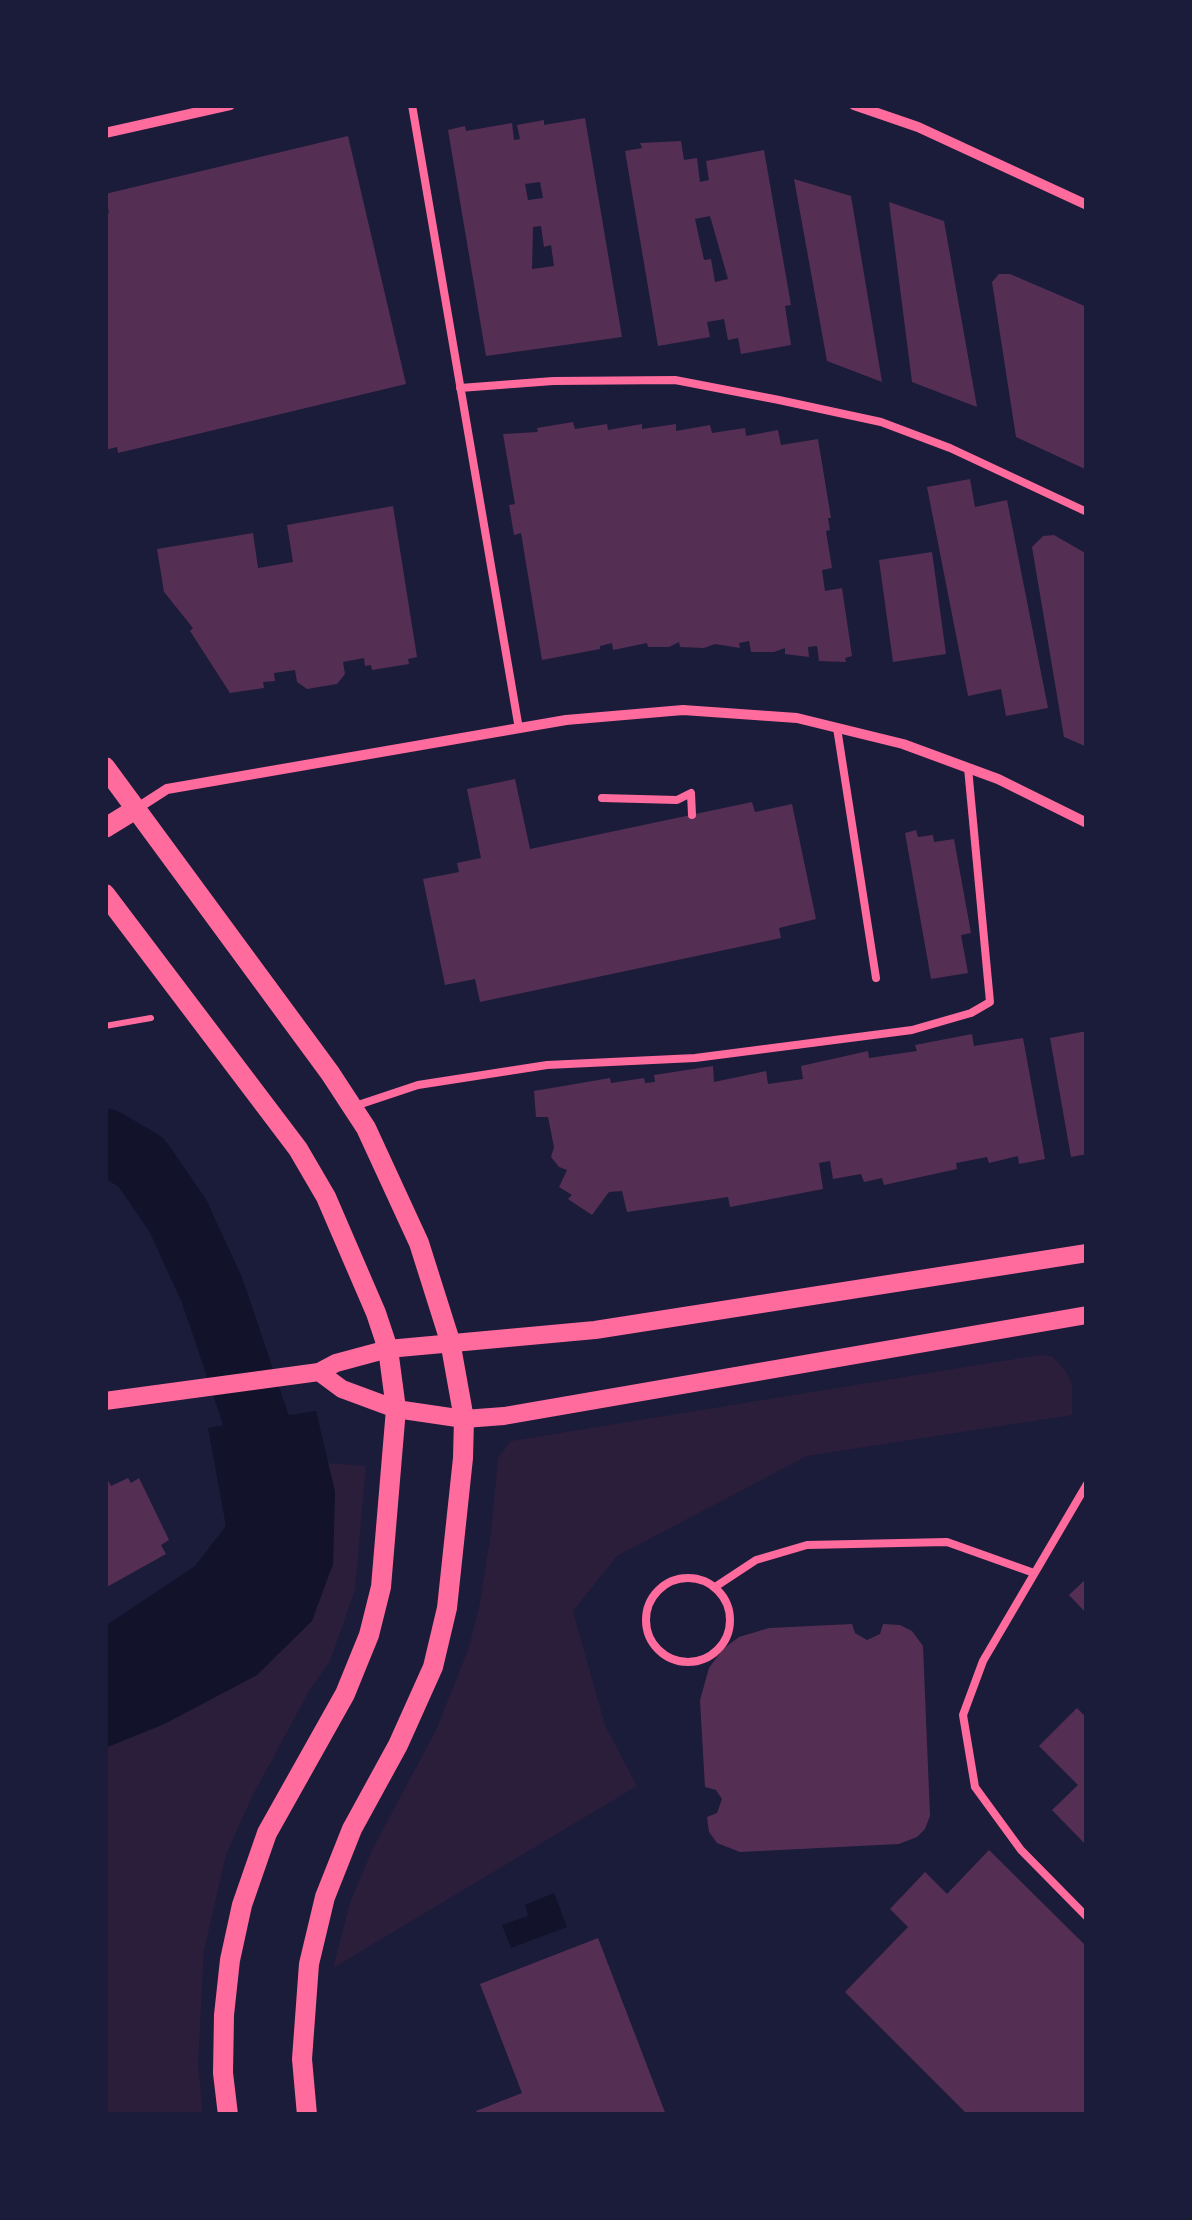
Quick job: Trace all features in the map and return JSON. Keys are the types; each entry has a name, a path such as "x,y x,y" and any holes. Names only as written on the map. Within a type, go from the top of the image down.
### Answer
{"main road":[{"path":"105,767 366,1128 419,1243 450,1341 464,1418 447,1608 433,1667 398,1745 352,1830 325,1897 313,1947 303,2016 307,2115"},
{"path":"105,828 136,808"},
{"path":"105,894 298,1149 326,1197 388,1349 396,1409 384,1554 368,1635 345,1694 267,1833 242,1905 230,1960 224,2016 228,2115"}],"street":[{"path":"105,133 230,105"},
{"path":"854,105 918,127 1087,206"},
{"path":"136,808 167,789 566,720 683,710 797,718 903,744 968,768 1087,823"},
{"path":"105,1400 319,1372 336,1363 388,1349 595,1330 1087,1252"},
{"path":"319,1372 342,1388 396,1409 464,1418 504,1416 1087,1316"}],"lane":[{"path":"412,105 518,729"},
{"path":"460,388 553,381 675,380 778,400 881,422 950,448 1087,512"},
{"path":"837,728 876,978"},
{"path":"352,1107 418,1084 547,1065 695,1058 912,1030 971,1013 990,1002 968,768"},
{"path":"602,798 677,800 691,793 692,814"},
{"path":"1087,1484 983,1661 963,1715 975,1787 1021,1850 1087,1917"},
{"path":"715,1587 756,1560 807,1545 947,1542 1034,1573"},
{"path":"685,1578 715,1587 726,1600 730,1614 723,1644 702,1660 689,1662 663,1653 648,1630 650,1602 658,1590 685,1578"}],"path":[{"path":"105,1026 151,1018"}],"shaded area":[{"path":"1039,1355 1052,1356 1065,1370 1072,1383 1072,1415 807,1456 617,1556 573,1611 605,1725 637,1786 333,1968 350,1903 373,1848 436,1730 468,1650 491,1533 498,1458 511,1441"},
{"path":"316,1411 335,1492 333,1564 312,1621 257,1675 164,1724 105,1748 105,1626 195,1566 226,1526 208,1428"},
{"path":"328,1463 366,1466 355,1590 330,1661 309,1691 252,1797 226,1855 204,1951 198,2063 203,2115 105,2115 105,1748 164,1724 257,1675 335,1492"},
{"path":"554,1893 567,1927 511,1948 502,1925 528,1916 525,1905"}],"building":[{"path":"585,118 622,337 486,356 448,130 512,123 514,140 520,139 517,125 544,120 544,125","holes":["540,182 543,198 528,200 525,184","541,226 544,247 551,245 554,266 532,269 533,227"]},
{"path":"348,136 406,384 118,453 117,447 105,450 105,214 109,213 105,194"},
{"path":"681,141 684,160 697,158 700,182 709,180 706,161 764,150 791,305 785,306 791,345 741,354 738,338 728,340 724,319 707,322 710,337 658,346 625,151 642,148 640,143","holes":["710,216 728,279 715,282 711,259 704,260 695,219"]},
{"path":"794,179 851,196 882,382 827,361"},
{"path":"889,202 944,221 977,407 912,382"},
{"path":"999,274 1010,274 1087,307 1087,470 1016,437 992,282"},
{"path":"573,422 575,429 607,424 608,430 676,424 676,431 710,425 712,433 745,428 746,436 778,430 781,445 818,439 831,518 830,530 826,531 832,568 822,570 825,591 842,588 852,656 845,658 846,662 819,661 817,646 808,647 809,657 785,654 785,648 751,652 749,641 739,643 740,648 715,644 704,648 680,647 679,642 669,647 648,647 647,643 613,650 612,643 542,660 521,533 514,535 509,505 515,504 503,434 538,432 537,428"},
{"path":"970,479 975,507 1007,500 1048,708 1006,716 1001,689 968,696 927,487"},
{"path":"393,506 417,657 408,659 409,664 372,670 371,665 365,666 364,658 343,662 345,674 337,684 307,689 297,682 295,670 274,673 275,681 263,682 264,688 230,693 190,631 193,628 164,592 157,549 253,533 258,568 293,562 287,525"},
{"path":"1054,535 1087,554 1087,747 1064,737 1032,547 1043,536"},
{"path":"932,552 946,654 893,662 879,560"},
{"path":"515,779 530,849 752,802 755,812 792,804 816,919 779,928 781,938 480,1002 475,979 445,985 423,879 459,872 457,863 481,858 467,789"},
{"path":"916,830 918,837 933,835 934,842 954,839 971,933 961,935 968,973 931,979 905,833"},
{"path":"1087,1031 1087,1154 1071,1157 1050,1038"},
{"path":"972,1034 974,1046 1023,1038 1045,1159 1019,1164 1018,1156 989,1163 987,1157 956,1163 957,1169 884,1185 882,1178 864,1182 861,1174 833,1179 830,1161 819,1163 823,1189 730,1207 728,1197 627,1212 622,1191 609,1192 592,1215 568,1199 572,1195 559,1187 567,1170 551,1157 554,1147 548,1117 536,1117 534,1091 610,1078 611,1083 644,1078 645,1083 655,1082 654,1075 713,1066 714,1082 766,1071 768,1084 803,1079 801,1066 868,1051 869,1058 917,1051 915,1045"},
{"path":"105,1475 111,1486 128,1478 131,1483 139,1478 169,1540 161,1545 166,1554 105,1588"},
{"path":"1087,1578 1087,1614 1069,1595"},
{"path":"852,1624 855,1633 867,1640 880,1634 883,1624 900,1625 912,1631 923,1646 930,1816 925,1829 899,1844 740,1852 717,1843 709,1832 707,1817 717,1813 722,1799 716,1790 705,1787 700,1700 709,1668 723,1649 739,1637 769,1628"},
{"path":"1077,1708 1087,1718 1087,1846 1052,1810 1078,1785 1039,1746"},
{"path":"989,1850 1087,1947 1087,2115 968,2115 845,1992 908,1927 890,1909 925,1872 947,1894"},
{"path":"598,1938 666,2115 478,2115 476,2111 522,2093 480,1984"}],"waterway":[{"path":"105,1141 141,1162 178,1216 212,1290 265,1447 264,1507"}]}
